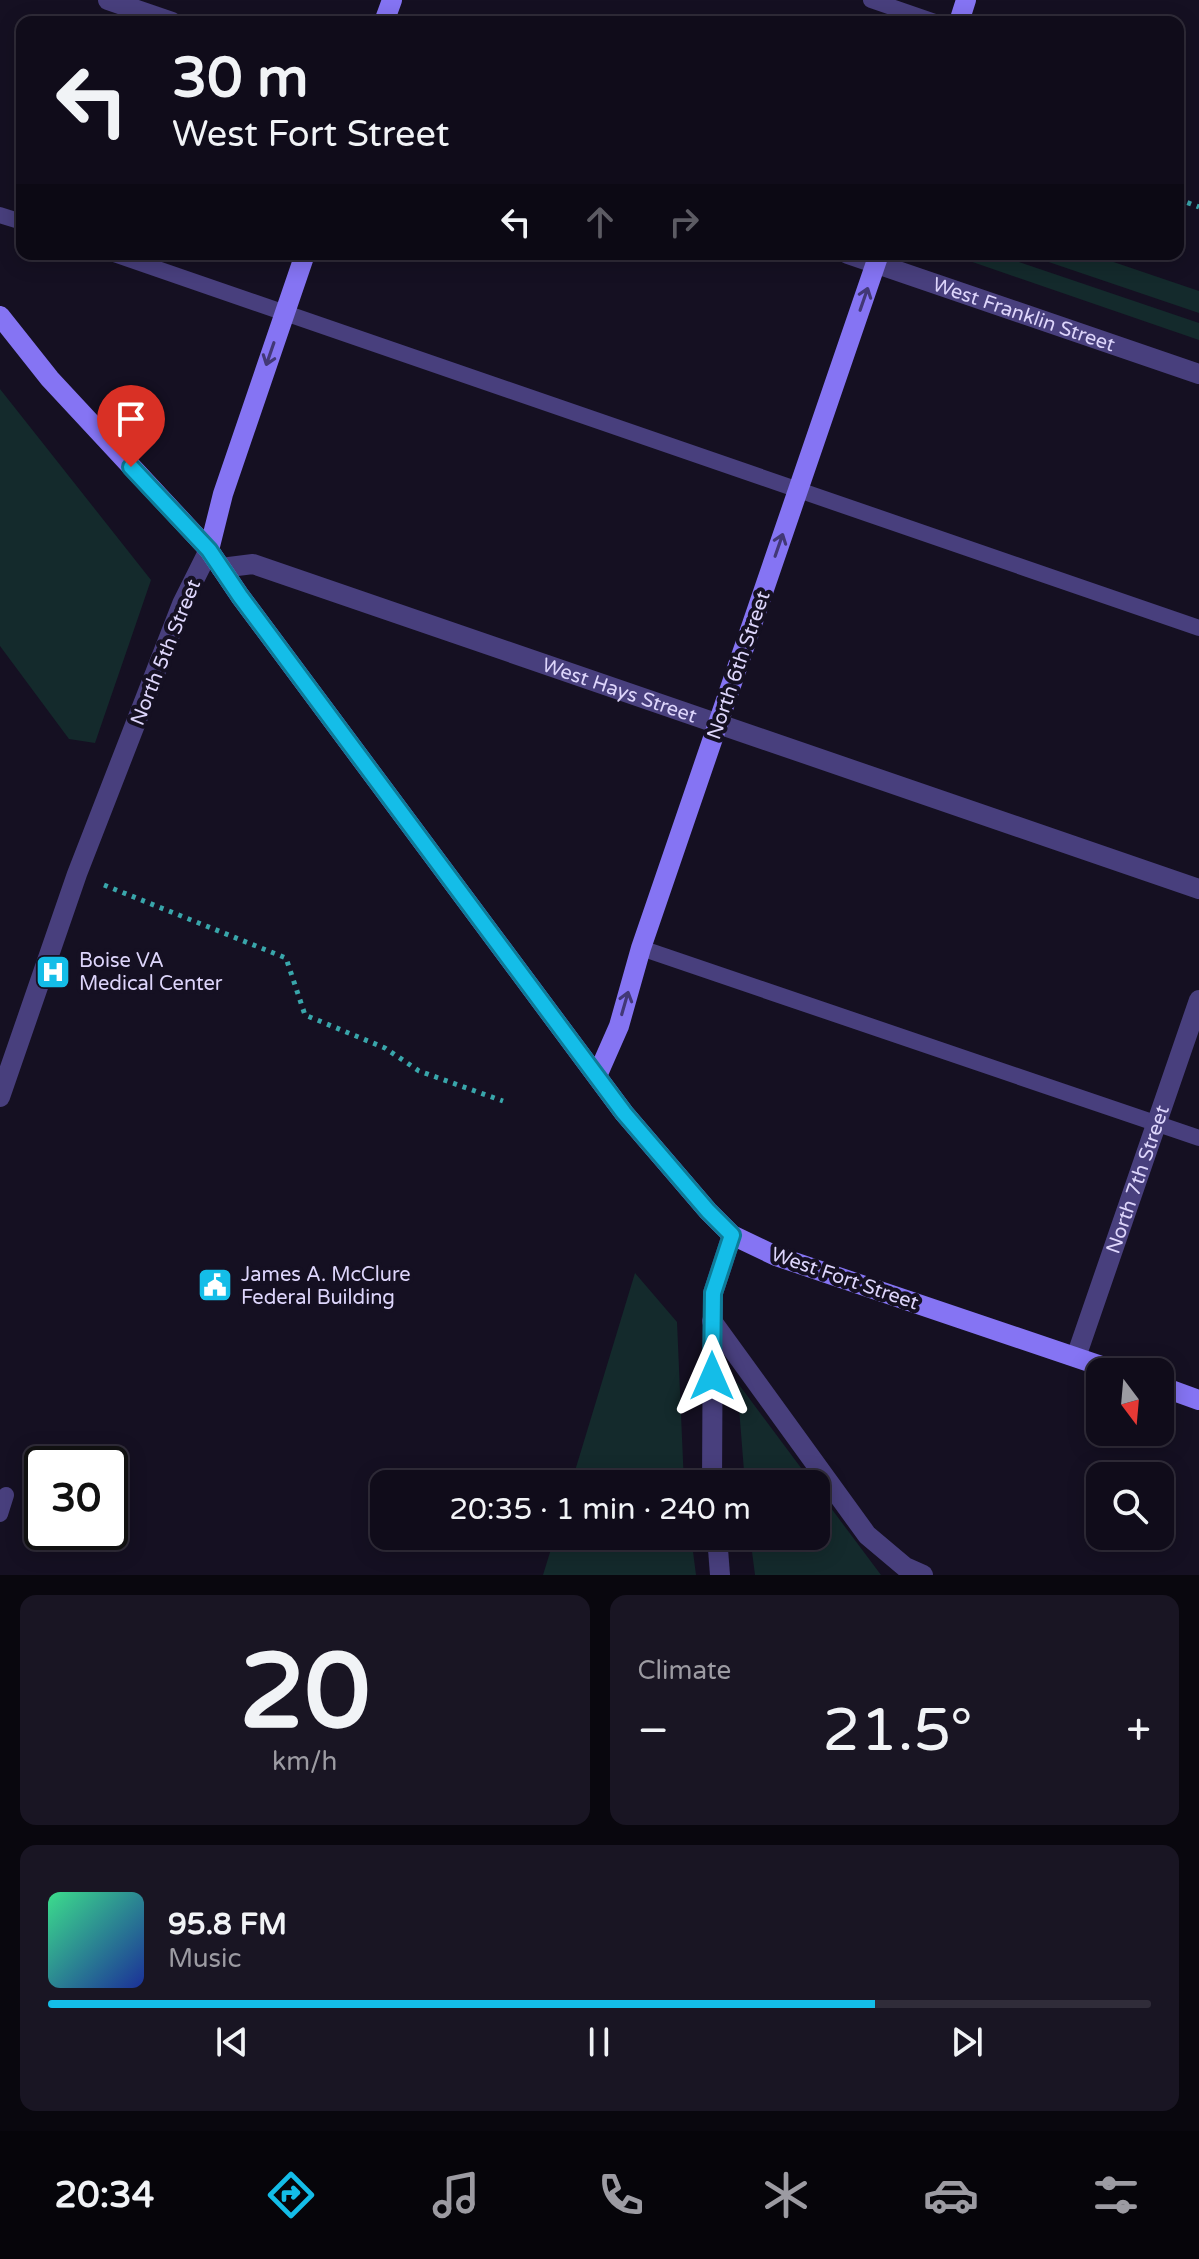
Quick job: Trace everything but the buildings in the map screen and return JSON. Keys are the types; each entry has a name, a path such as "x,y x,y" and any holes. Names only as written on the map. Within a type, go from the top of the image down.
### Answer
{"street":[{"path":"108,0 155,16"},
{"name":"North 5th Street","path":"0,1097 8,1050 182,604 209,550 223,494 303,260"},
{"name":"North 6th Street","path":"597,1076 619,1026 641,948 878,260"},
{"name":"West Franklin Street","path":"881,260 1199,374"},
{"name":"West Fort Street","path":"0,316 50,379 209,550 624,1113 732,1235 776,1256 1086,1360"},
{"name":"West Hays Street","path":"221,568 253,564 1199,889"},
{"name":"North 7th Street","path":"1076,1357 1199,1000"},
{"path":"712,1470 713,1293 732,1235"},
{"path":"712,1321 867,1535 905,1567 923,1575"},
{"path":"1174,1391 1199,1400"},
{"path":"718,1550 720,1575"}],"lane":[{"path":"871,0 918,16"},
{"path":"131,260 1199,628"},
{"path":"641,948 1199,1138"},
{"path":"0,1514 6,1495"}],"path":[{"path":"104,885 286,958 305,1015 385,1048 419,1071 503,1101"}],"green space":[{"path":"967,260 1013,260 1199,323 1199,340"},
{"path":"1043,260 1108,260 1199,291 1199,313"},
{"path":"0,389 151,580 95,743 69,739 0,646"},
{"path":"635,1273 677,1322 683,1470 575,1470"},
{"path":"737,1382 803,1470 744,1470"},
{"path":"830,1507 881,1575 755,1575 752,1550 830,1550"},
{"path":"551,1550 693,1550 696,1575 543,1575"}],"place":[{"name":"Boise VA Medical Center","path":"53,972"},
{"name":"James A. McClure Federal Building","path":"215,1285"}],"route":[{"path":"131,467 209,550 624,1113 732,1235 713,1293 712,1376"}]}
